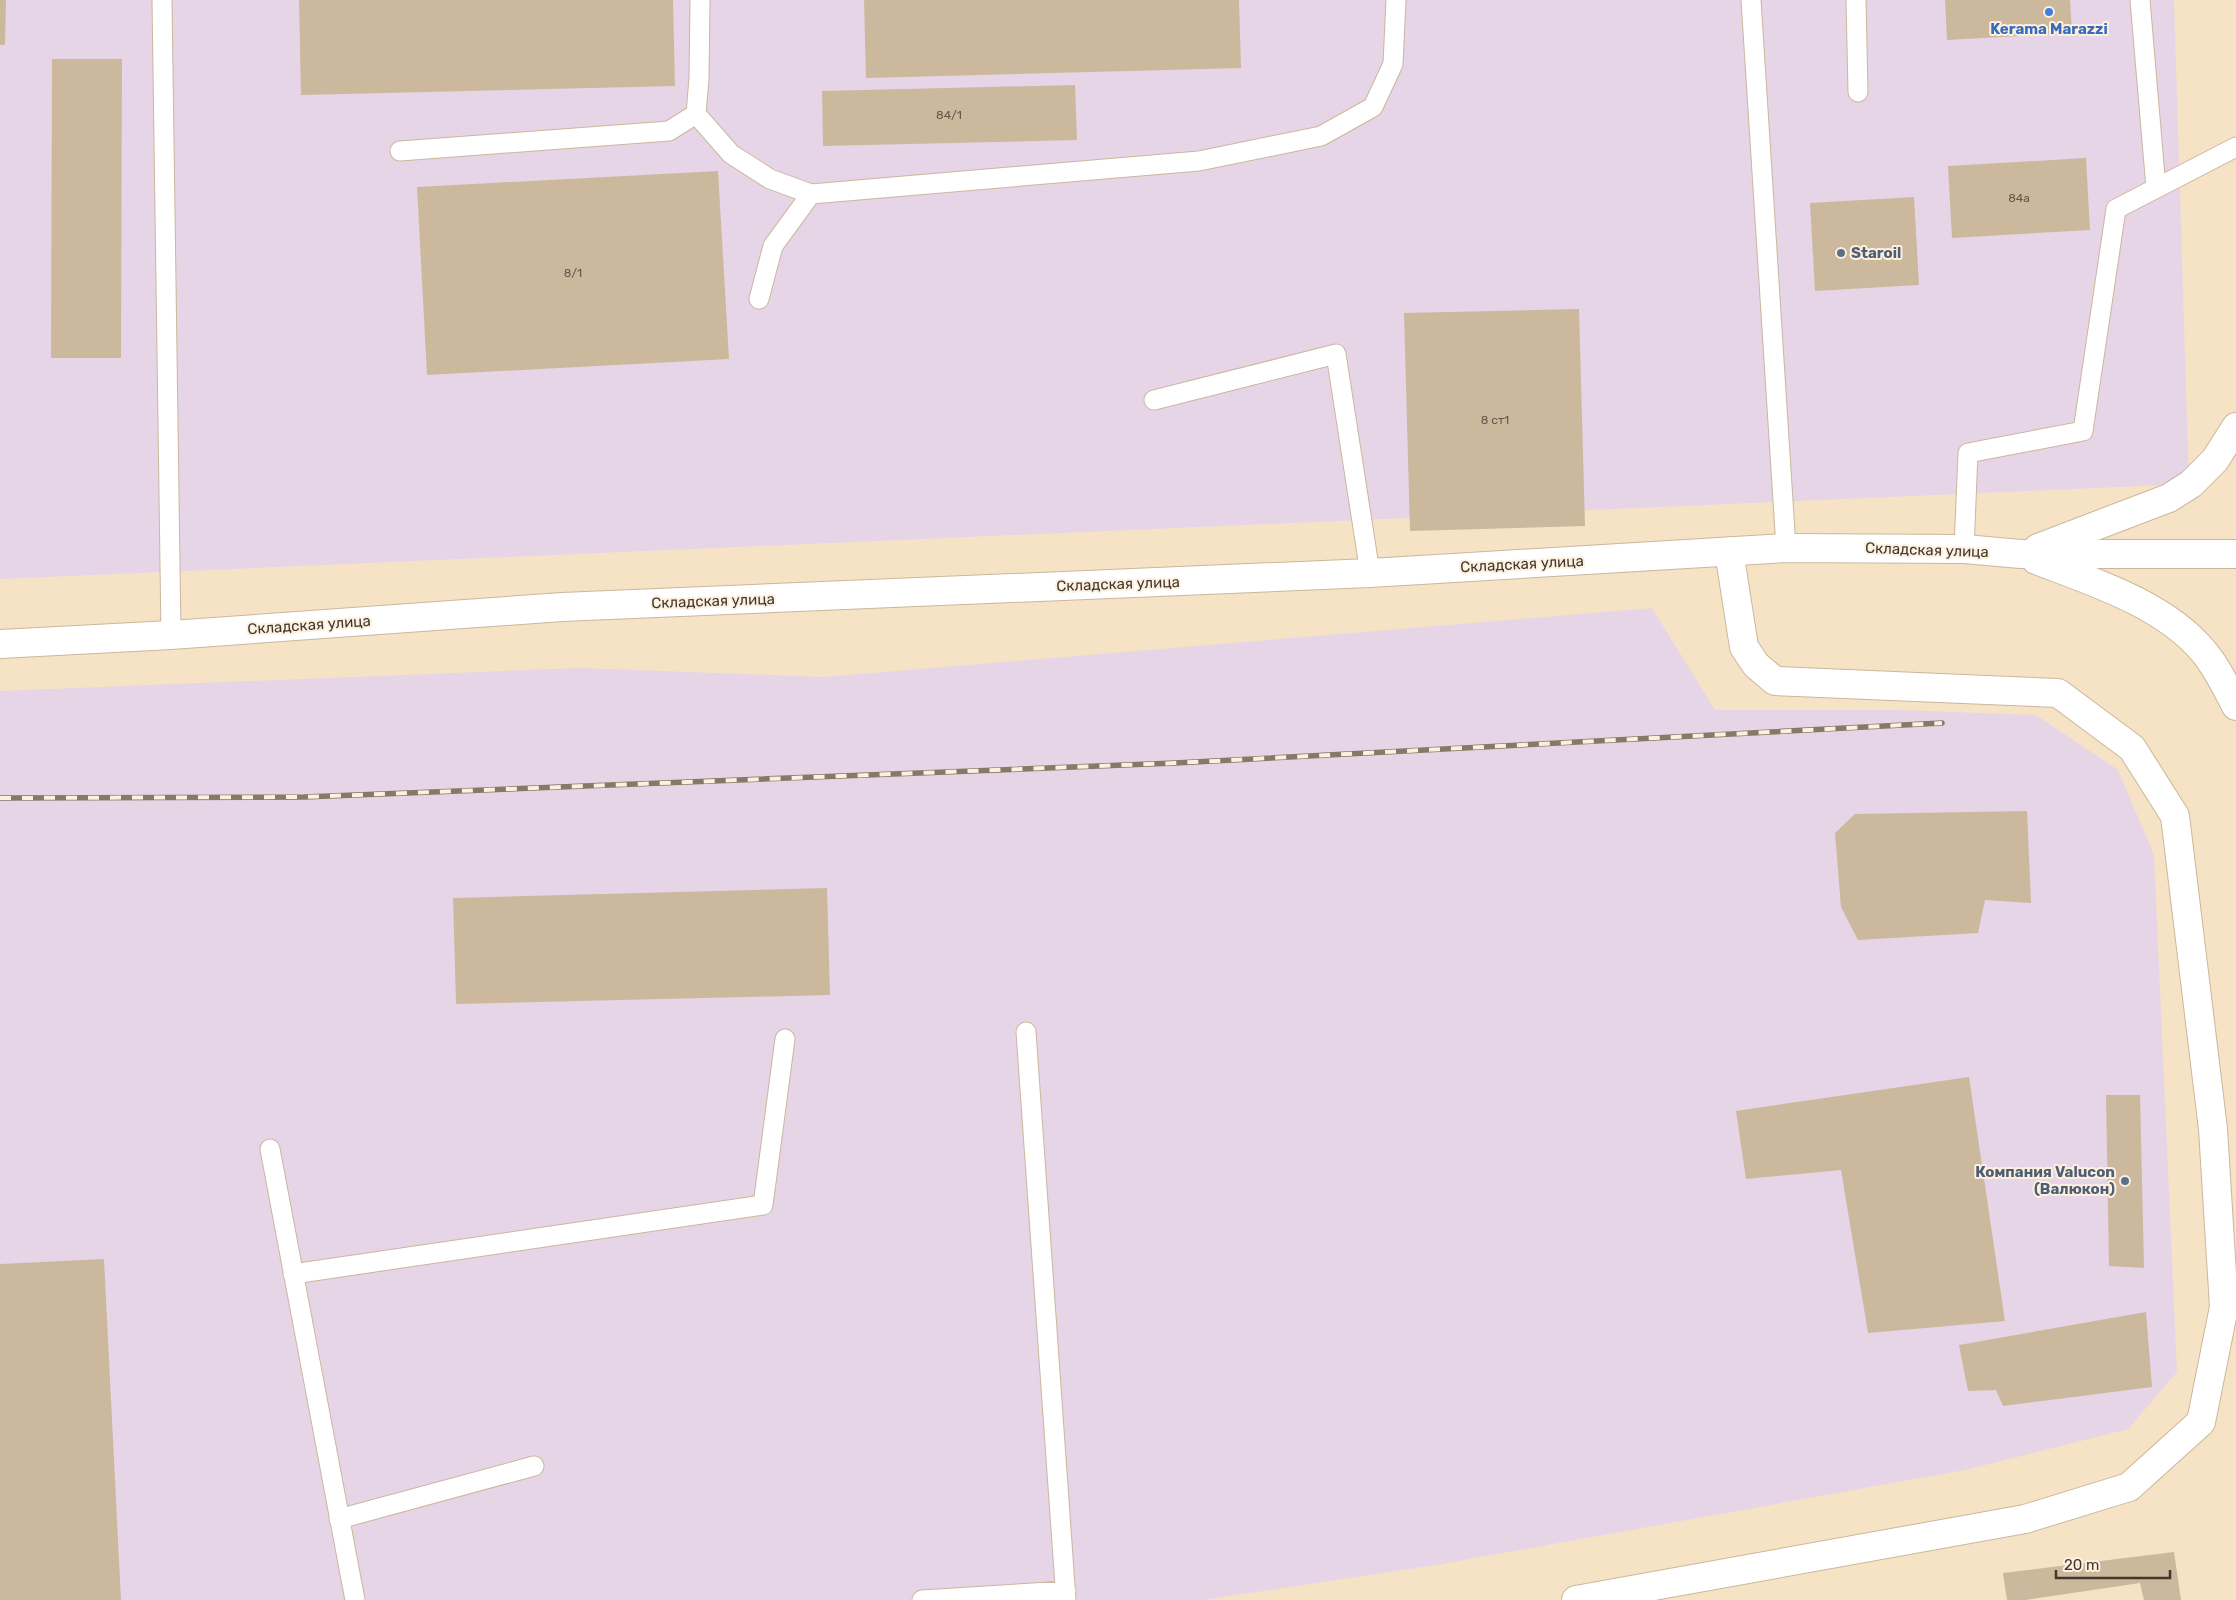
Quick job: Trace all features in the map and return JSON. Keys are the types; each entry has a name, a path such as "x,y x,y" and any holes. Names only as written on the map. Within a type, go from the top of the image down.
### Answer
{"street":[{"path":"2021,554 2169,498 2191,484 2214,460 2236,427"},
{"name":"Складская улица","path":"0,644 171,635 562,607 1370,573 1786,548 1964,549 2021,554 2236,554"},
{"path":"1576,1600 2024,1519 2129,1487 2200,1422 2224,1307 2213,1129 2175,816 2132,748 2058,693 1776,681 1756,665 1744,647 1729,552"},
{"path":"2021,554 2113,590 2180,629 2202,650 2218,673 2236,706"}],"lane":[{"path":"162,0 171,635"},
{"path":"700,0 699,78 696,114 731,154 770,179 811,194 1199,160 1321,136 1373,107 1393,64 1396,0"},
{"path":"1751,0 1786,548"},
{"path":"1856,0 1858,92"},
{"path":"2140,0 2156,188"},
{"path":"400,151 669,131 696,114"},
{"path":"1964,549 1968,453 2083,431 2116,209 2236,147"},
{"path":"759,299 773,246 811,194"},
{"path":"1154,400 1336,354 1370,573"},
{"path":"922,1600 1066,1595 1026,1032"},
{"path":"293,1274 763,1204 785,1040"},
{"path":"270,1149 355,1600"},
{"path":"339,1519 534,1466"}],"shaded area":[{"path":"0,0 2174,0 2189,484 0,579"},
{"path":"1652,608 1715,710 1900,710 2036,715 2118,770 2154,855 2177,1372 2128,1429 1965,1470 1436,1565 1203,1600 0,1600 0,691 579,668 824,677"}],"building":[{"path":"0,0 6,0 5,45 0,45"},
{"path":"299,0 673,0 675,86 301,95"},
{"path":"864,0 1239,0 1241,68 866,78"},
{"path":"1945,0 2070,0 2072,33 1947,40"},
{"path":"52,59 122,59 121,358 51,358"},
{"path":"1075,85 1077,140 823,146 822,91"},
{"path":"2086,158 2090,230 1952,238 1948,166"},
{"path":"718,171 729,359 427,375 417,187"},
{"path":"1914,197 1919,285 1815,291 1810,203"},
{"path":"1579,309 1585,526 1410,531 1404,313"},
{"path":"2027,811 2031,903 1985,900 1978,933 1858,940 1841,907 1835,833 1855,814"},
{"path":"827,888 830,995 456,1004 453,898"},
{"path":"1969,1077 2005,1321 1868,1333 1841,1170 1746,1179 1736,1111"},
{"name":"Компания Valucon (Валюкон)","path":"2106,1095 2140,1095 2144,1268 2109,1266"},
{"path":"104,1259 121,1600 0,1600 0,1264"},
{"path":"2146,1312 2152,1387 2003,1406 1996,1390 1968,1391 1959,1345"},
{"path":"2174,1552 2181,1600 2144,1600 2140,1583 2026,1600 2007,1600 2003,1573"}],"railway":[{"path":"0,798 304,797 1175,763 1942,723"}],"place":[{"name":"Kerama Marazzi","path":"2049,12"},
{"name":"Staroil","path":"1841,253"},
{"name":"Компания Valucon (Валюкон)","path":"2125,1181"}]}
